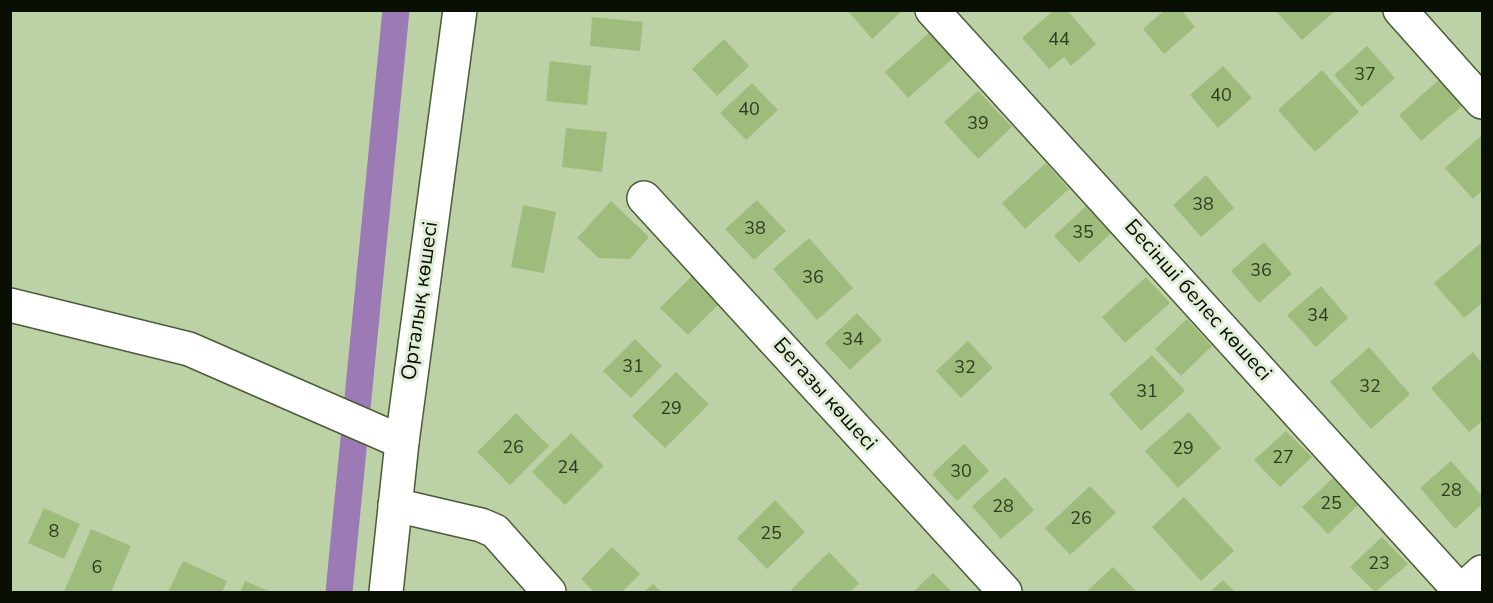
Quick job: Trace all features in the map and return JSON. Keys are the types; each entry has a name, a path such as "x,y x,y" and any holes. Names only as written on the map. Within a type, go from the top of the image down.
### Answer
{"street":[{"name":"Орталық көшесі","path":"386,592 402,442 460,10"},
{"name":"Бесінші белес көшесі","path":"932,10 1461,592"},
{"path":"1400,10 1482,102"},
{"name":"Бегазы көшесі","path":"644,198 1005,592"},
{"path":"10,305 189,349 402,442"},
{"path":"395,505 481,525 495,531 549,592"},
{"path":"1461,592 1482,572"}],"building":[{"path":"847,10 903,10 872,39"},
{"path":"1054,10 1067,10 1096,44 1071,66 1064,57 1049,69 1022,38"},
{"path":"1165,10 1181,10 1195,27 1164,54 1143,29"},
{"path":"1275,10 1336,10 1302,40"},
{"path":"592,17 643,22 640,51 590,46"},
{"path":"930,32 953,58 908,98 885,72"},
{"path":"724,39 749,66 717,96 692,69"},
{"path":"1367,46 1395,78 1362,107 1334,75"},
{"path":"550,61 591,66 587,105 546,101"},
{"path":"1223,66 1252,98 1218,128 1190,95"},
{"path":"1322,70 1359,112 1315,152 1278,110"},
{"path":"1439,80 1462,106 1421,141 1399,115"},
{"path":"752,83 778,110 746,140 720,113"},
{"path":"978,91 1012,127 978,159 944,122"},
{"path":"566,128 607,132 602,172 562,167"},
{"path":"1482,135 1482,191 1473,199 1445,168"},
{"path":"1046,163 1069,189 1025,229 1002,203"},
{"path":"1206,175 1234,208 1201,237 1173,205"},
{"path":"757,200 786,231 754,260 725,229"},
{"path":"611,201 649,237 630,259 599,258 577,238"},
{"path":"523,205 556,212 544,273 511,267"},
{"path":"1086,206 1111,233 1079,263 1054,236"},
{"path":"809,238 853,288 817,320 773,269"},
{"path":"1264,242 1292,274 1259,303 1231,271"},
{"path":"1482,242 1482,303 1464,318 1434,283"},
{"path":"692,276 720,303 688,335 660,308"},
{"path":"1146,277 1170,303 1125,343 1102,317"},
{"path":"1321,286 1348,318 1316,347 1287,315"},
{"path":"857,313 882,340 850,370 825,343"},
{"path":"1187,319 1212,346 1181,376 1155,349"},
{"path":"635,339 662,366 631,398 603,371"},
{"path":"968,341 993,368 961,398 936,371"},
{"path":"1369,347 1410,394 1371,429 1330,382"},
{"path":"1473,352 1482,363 1482,421 1469,432 1431,388"},
{"path":"1152,355 1185,391 1141,431 1109,394"},
{"path":"676,372 709,404 665,448 632,416"},
{"path":"1189,412 1221,448 1178,488 1145,451"},
{"path":"516,413 549,446 510,485 477,452"},
{"path":"1286,431 1312,457 1280,487 1254,460"},
{"path":"571,433 604,466 565,505 532,472"},
{"path":"964,444 989,471 957,501 932,474"},
{"path":"1451,461 1482,496 1482,504 1455,529 1420,488"},
{"path":"1005,477 1034,510 1001,539 972,506"},
{"path":"1334,477 1359,504 1328,534 1302,507"},
{"path":"1090,486 1116,513 1070,555 1045,528"},
{"path":"1184,497 1234,551 1201,581 1152,527"},
{"path":"775,500 805,532 767,569 737,538"},
{"path":"44,508 80,524 64,559 28,543"},
{"path":"91,529 131,546 111,592 64,592"},
{"path":"1382,537 1408,564 1375,592 1350,567"},
{"path":"612,547 640,574 622,592 594,592 581,579"},
{"path":"829,552 859,583 850,592 793,592 791,590"},
{"path":"183,561 227,581 222,592 168,592"},
{"path":"1113,567 1137,592 1086,592"},
{"path":"933,573 952,592 913,592"},
{"path":"1223,580 1235,592 1210,592"},
{"path":"245,581 271,592 240,592"},
{"path":"653,584 661,592 644,592"}],"waterway":[{"path":"339,592 396,10"}]}
